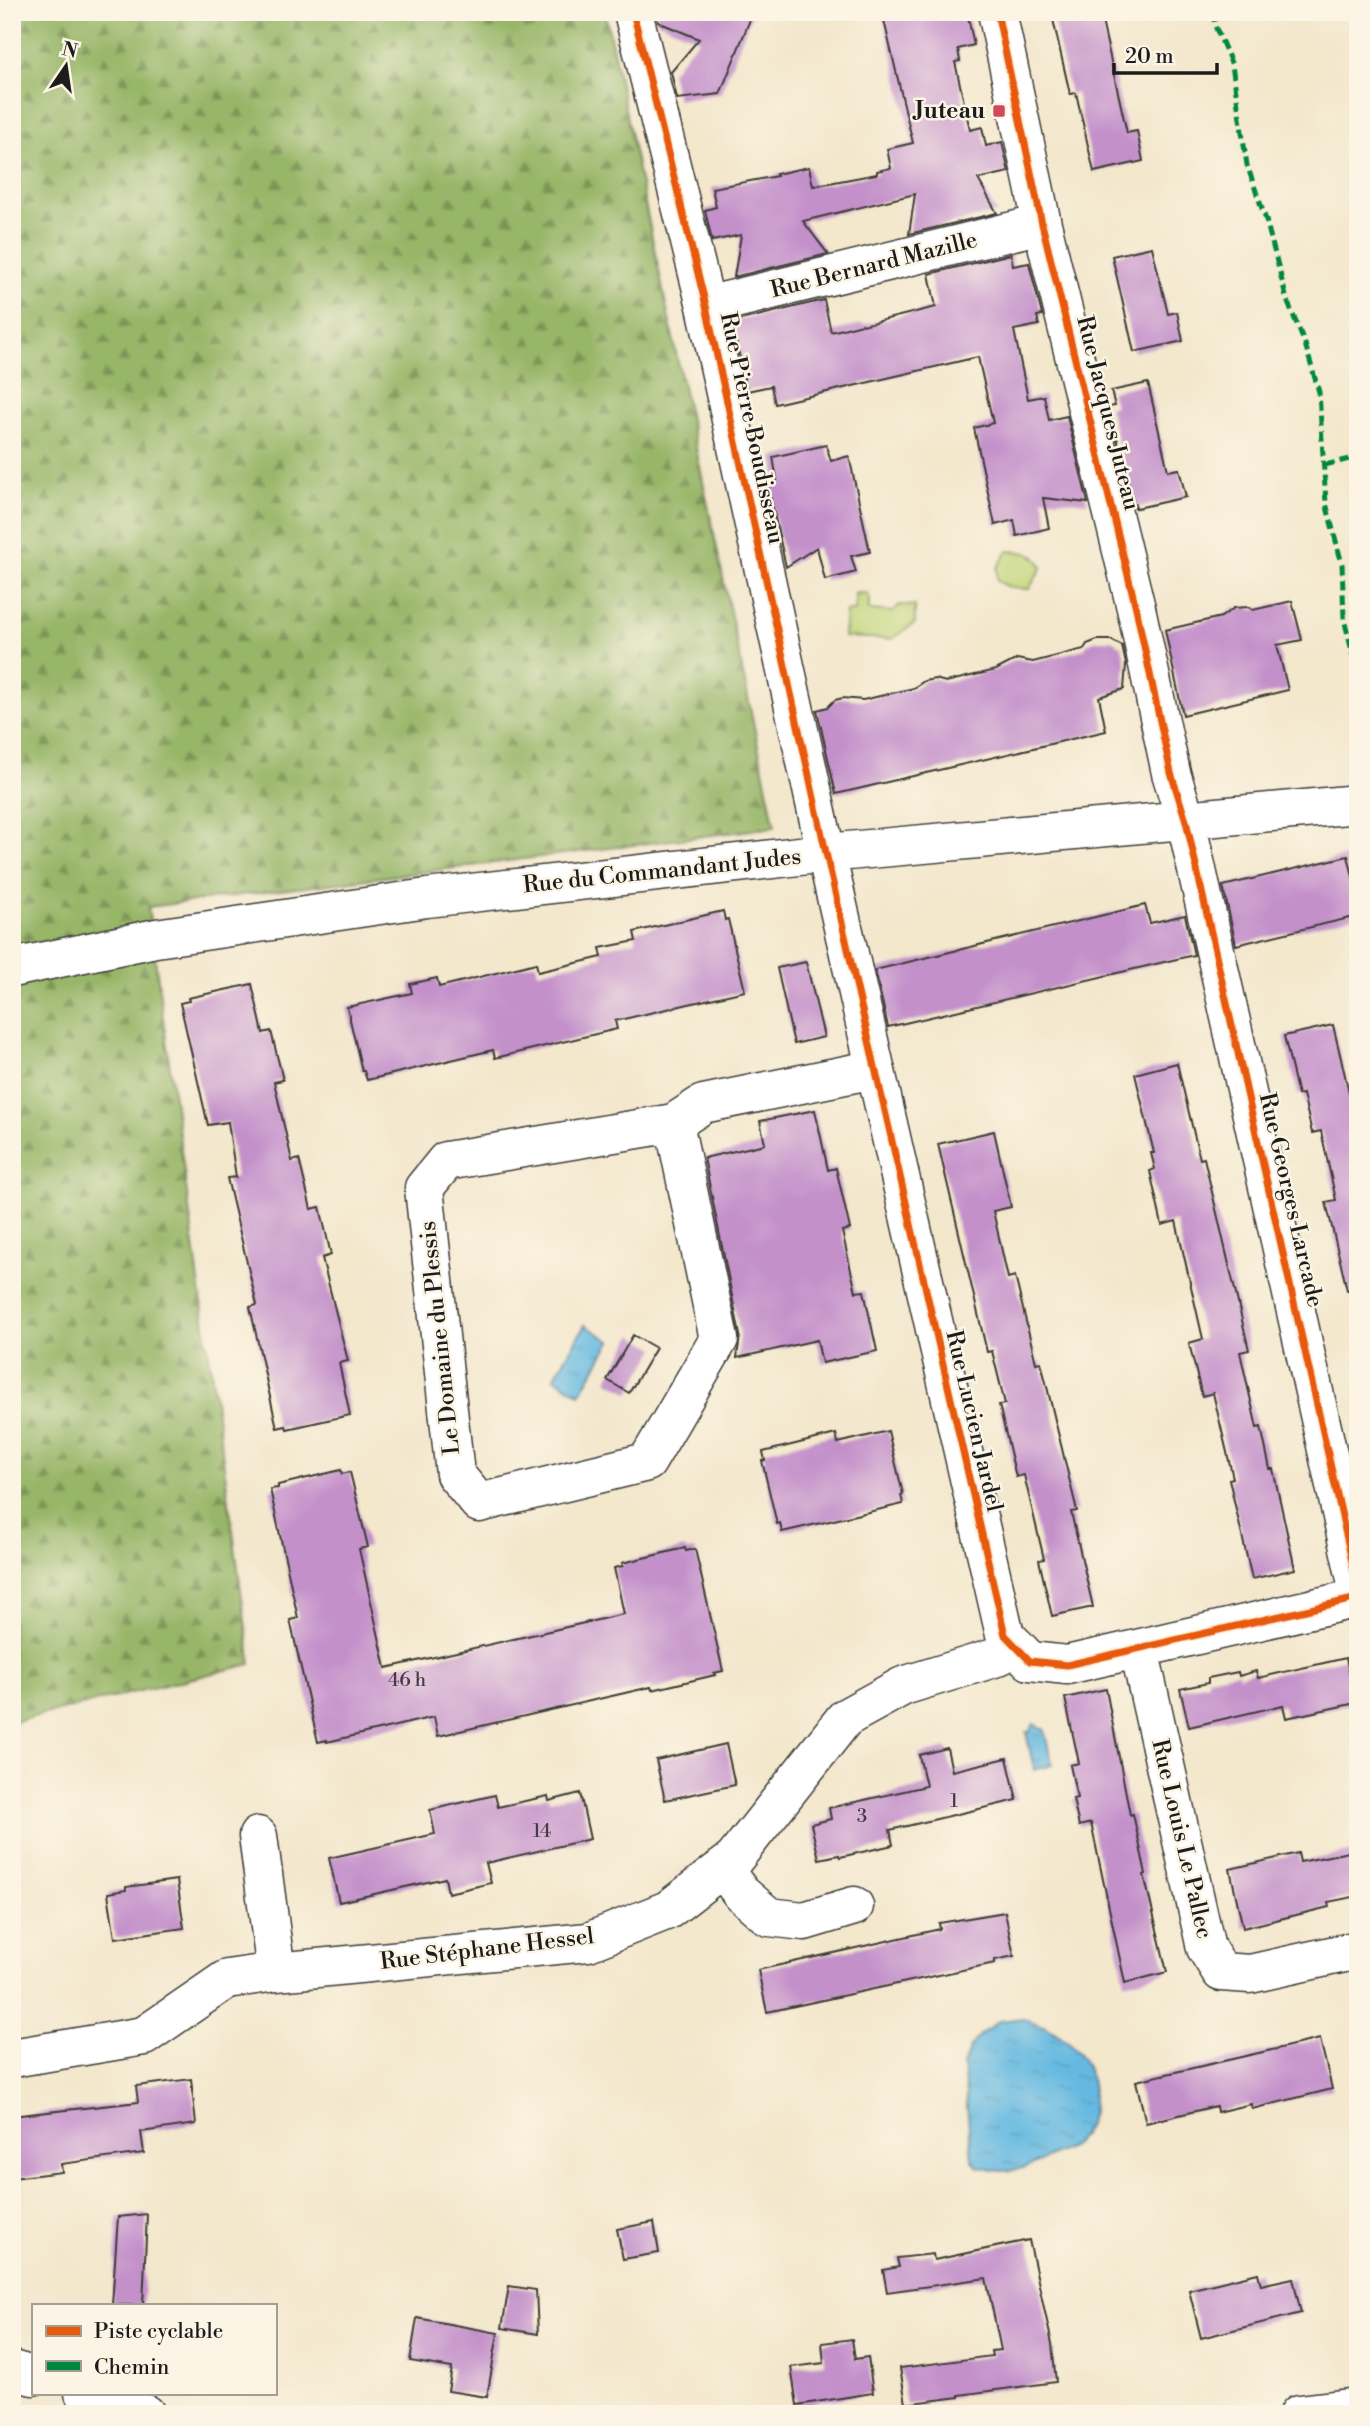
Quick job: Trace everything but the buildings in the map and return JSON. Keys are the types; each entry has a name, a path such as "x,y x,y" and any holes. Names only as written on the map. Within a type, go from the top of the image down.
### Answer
{"street":[{"name":"Rue Pierre Boudisseau","path":"633,12 706,306 826,853"},
{"name":"Rue Jacques Juteau","path":"997,12 1042,224 1136,608 1171,773 1186,821"},
{"name":"Rue Bernard Mazille","path":"706,306 1042,224"},
{"name":"Rue du Commandant Judes","path":"12,968 156,939 427,898 826,853 1358,804"},
{"name":"Rue Georges Larcade","path":"1186,821 1358,1588"},
{"name":"Rue Lucien Jardel","path":"826,853 990,1577 1004,1635 1017,1647"},
{"name":"Le Domaine du Plessis","path":"674,1123 719,1339 647,1462 479,1503 454,1474 424,1188 446,1161 674,1123 704,1104 875,1069"},
{"path":"1017,1647 1030,1661 1067,1665 1358,1598"},
{"name":"Rue Stéphane Hessel","path":"12,2057 144,2036 227,1979 588,1942 668,1910 734,1859 845,1718 903,1686 994,1658 1017,1647"},
{"name":"Rue Louis Le Pallec","path":"1139,1649 1206,1948 1221,1972 1250,1974 1358,1950"},
{"path":"258,1836 276,1972"},
{"path":"722,1868 742,1894 769,1917 804,1921 854,1906"},
{"path":"12,2370 32,2376"},
{"path":"87,2394 146,2414"},
{"path":"1299,2414 1358,2407"}],"green space":[{"path":"12,12 605,12 775,827 148,907 251,1664 12,1722"},
{"path":"1008,551 1028,553 1036,558 1042,567 1029,589 1011,588 997,581 997,568"},
{"path":"855,593 869,594 869,610 893,612 898,605 915,606 915,623 892,639 844,637 846,611 855,611"}],"water":[{"path":"585,1325 611,1341 580,1394 554,1378"},
{"path":"1034,1724 1044,1729 1052,1765 1034,1770 1026,1732 1029,1732"},
{"path":"1023,2018 1061,2036 1085,2062 1093,2090 1090,2119 1074,2144 1034,2164 1010,2171 978,2167 972,2159 963,2066 970,2047 982,2033 999,2021"}],"marked path":[{"path":"1213,12 1215,26 1232,65 1247,165 1266,220 1287,300 1305,344 1319,392 1326,503 1342,564 1344,619 1358,675"},
{"path":"1325,465 1358,457"}],"cycle path":[{"path":"633,12 706,306 826,853 1005,1635 1030,1661 1067,1665 1358,1598"},
{"path":"997,12 1042,224 1136,608 1171,773 1186,821 1358,1588"}],"place":[{"name":"Juteau","path":"999,111"}]}
